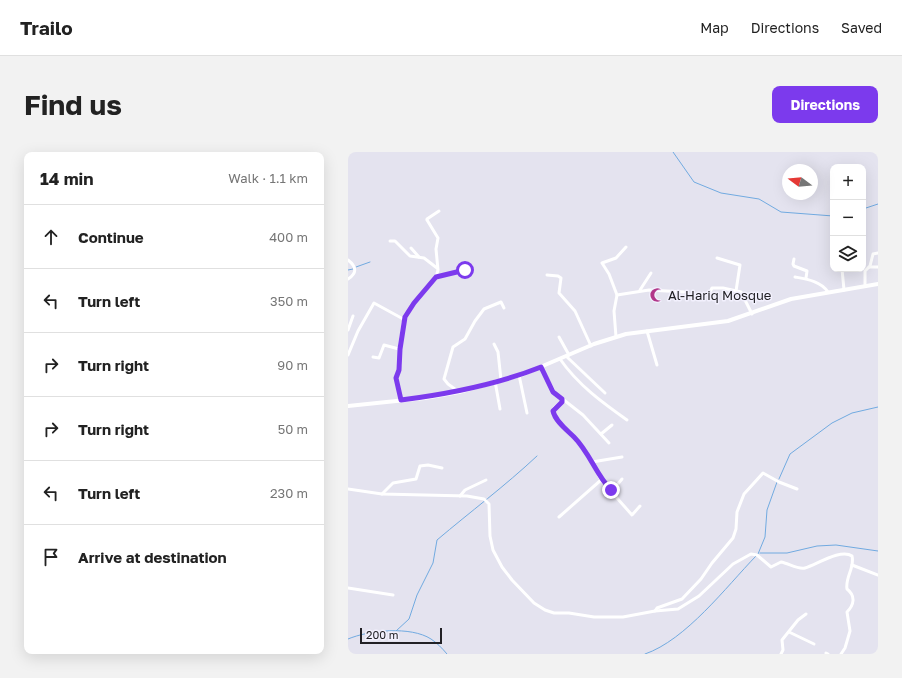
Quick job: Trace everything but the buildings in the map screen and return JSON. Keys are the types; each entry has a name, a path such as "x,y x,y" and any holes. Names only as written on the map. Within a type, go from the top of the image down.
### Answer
{"street":[{"path":"401,400 396,378 400,365 400,349 404,320 414,303 436,277 438,270 436,250 438,238 427,219 440,211"},
{"path":"390,241 395,241 412,257 419,257"},
{"path":"616,337 614,311 617,295 609,274 602,263 616,258 626,247"},
{"path":"411,248 419,257 435,266 438,270"},
{"path":"865,286 866,271 869,267 873,254 878,253"},
{"path":"717,258 740,265 736,291"},
{"path":"348,260 356,269 354,275 348,279"},
{"path":"794,260 794,266 807,271 806,278"},
{"path":"869,267 878,267"},
{"path":"436,277 465,270"},
{"path":"842,272 844,290"},
{"path":"640,290 651,273"},
{"path":"548,275 558,276 561,278 559,293 575,312 591,346"},
{"path":"795,277 806,278 823,287 828,292"},
{"path":"348,406 459,392 519,375 616,337 648,331 728,321 752,314 781,301 878,284"},
{"path":"709,294 712,288 723,288 741,292 752,314"},
{"path":"617,295 640,290 684,292"},
{"path":"459,392 448,384 444,376 453,347 465,339 484,309 492,304 501,302 504,308"},
{"path":"348,356 358,331 374,303 404,320"},
{"path":"348,330 353,316"},
{"path":"648,331 658,365"},
{"path":"559,337 568,356 605,393"},
{"path":"348,344 353,346"},
{"path":"494,344 497,347 501,380"},
{"path":"373,357 379,358 384,345 400,349"},
{"path":"560,360 572,375 595,397 627,420"},
{"path":"541,367 553,392 576,409 609,443"},
{"path":"519,375 527,413"},
{"path":"495,381 500,409"},
{"path":"562,399 562,402 554,408 554,414 592,462 601,480 632,515 640,506"},
{"path":"601,434 612,425"},
{"path":"592,462 622,457"},
{"path":"382,494 393,483 416,479 420,466 426,465 442,468"},
{"path":"655,611 657,608 682,599 701,579 733,538 736,529 737,512 744,494 763,473 779,482 797,489"},
{"path":"460,496 466,490 486,480"},
{"path":"559,517 601,480"},
{"path":"612,492 622,480"},
{"path":"348,489 382,494 474,497 488,502 489,530 496,556 512,580 534,603 545,610 594,617 623,617 655,611 678,609 700,596 733,564 751,554 757,555 771,567 781,562 802,569 839,554 847,553 852,556 852,565 846,585 853,597 852,605 846,616 850,630 845,648 841,654"},
{"path":"852,565 878,575"},
{"path":"348,588 394,595"},
{"path":"781,654 783,650 782,640 806,614"},
{"path":"789,632 814,644"}],"waterway":[{"path":"673,152 694,182 721,193 759,199 781,212 830,216"},
{"path":"866,208 878,204"},
{"path":"356,267 370,262"},
{"path":"348,270 353,269"},
{"path":"779,479 790,454 832,423 852,413 878,407"},
{"path":"396,631 409,619 417,595 433,563 437,540 537,456"},
{"path":"758,554 765,537 767,510 777,482"},
{"path":"760,553 787,553 817,546 836,545 878,551"},
{"path":"645,654 660,647 690,625 719,597 756,556"},
{"path":"348,639 367,633 390,631 413,632 431,639 447,654"}],"place":[{"name":"Al-Hariq Mosque","path":"657,295"}],"route":[{"path":"465,270 436,277 414,303 405,317 400,349 400,365 396,378 401,400 425,398 459,392 524,374 541,367 553,392 562,399 562,402 554,408 553,412 555,416 578,442 593,463 601,480 611,490"}]}
